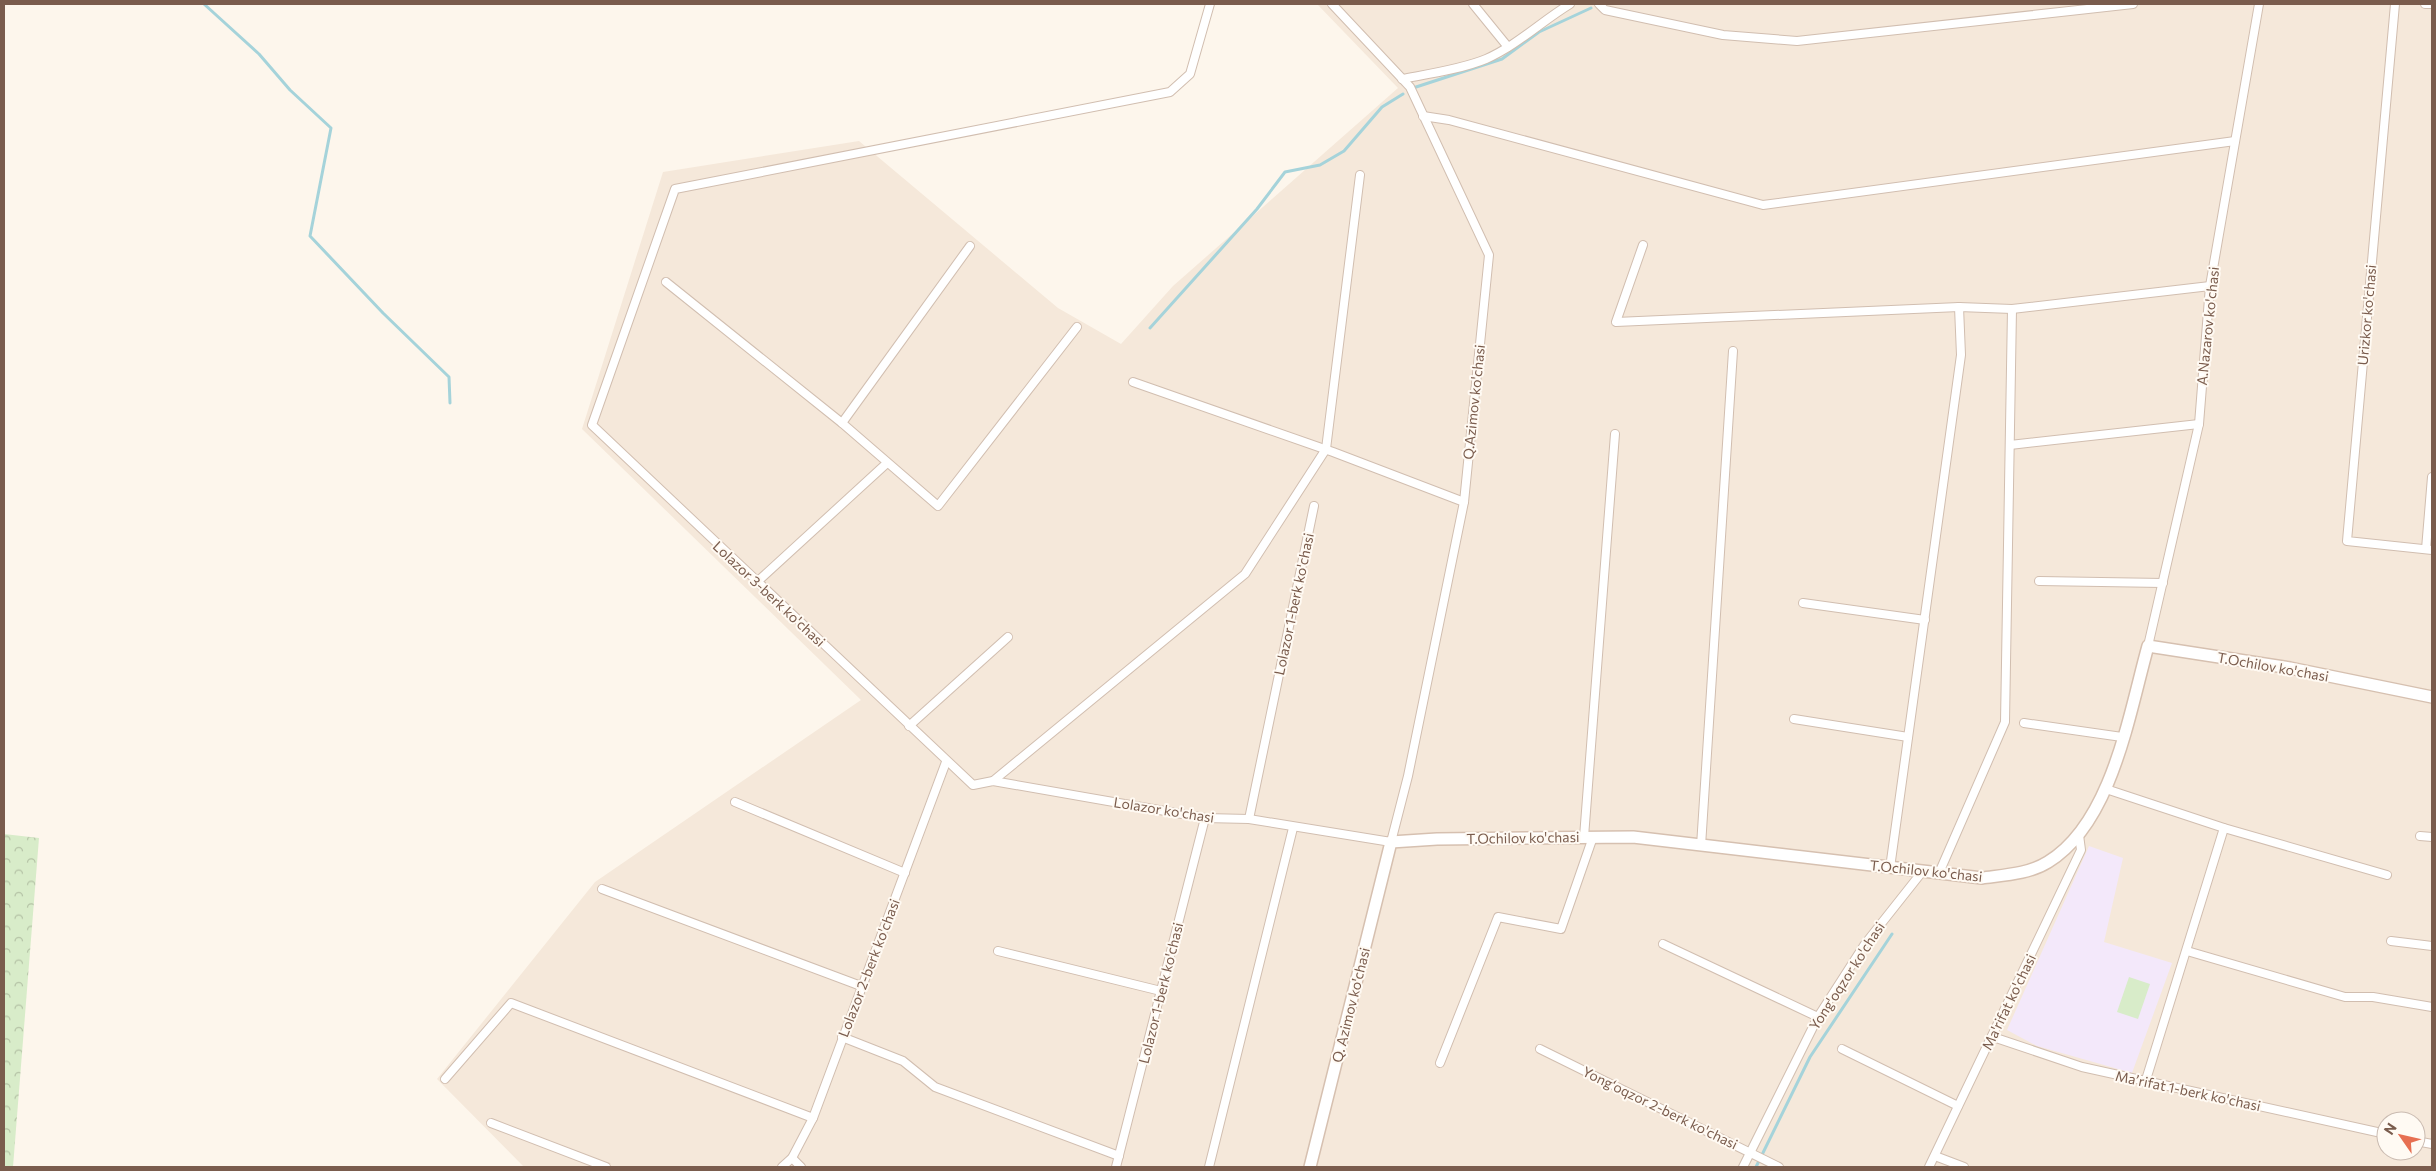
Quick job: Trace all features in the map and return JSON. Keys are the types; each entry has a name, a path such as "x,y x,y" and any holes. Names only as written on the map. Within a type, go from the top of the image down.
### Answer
{"main road":[{"name":"T.Ochilov ko'chasi","path":"1391,842 1633,837 1982,878 2023,872 2049,862 2079,835 2094,815 2106,789 2148,646 2290,668 2432,698"},
{"name":"Q. Azimov ko'chasi","path":"1310,1167 1391,842"}],"street":[{"name":"Lolazor 3-berk ko'chasi","path":"946,762 592,426 675,189 1170,92 1190,74 1210,4"},
{"name":"Q.Azimov ko'chasi","path":"1332,4 1410,87 1489,256 1464,502 1408,776 1391,842"},
{"path":"1473,4 1508,46"},
{"path":"1402,79 1485,60 1570,4"},
{"path":"1599,4 1605,10 1723,35 1797,41 2133,4"},
{"name":"A.Nazarov ko'chasi","path":"2148,646 2199,424 2210,286 2259,4"},
{"name":"Urizkor ko'chasi","path":"2395,4 2347,541 2429,550"},
{"path":"2425,4 2432,4"},
{"path":"1423,116 1449,120 1763,205 2235,141"},
{"path":"993,781 1245,574 1326,449 1360,175"},
{"path":"1643,245 1616,322 1958,306 2012,309 2210,286"},
{"path":"842,423 970,246"},
{"path":"666,282 842,423 938,506 1077,327"},
{"path":"1890,868 1961,354 1958,306"},
{"path":"1939,873 2006,722 2012,309"},
{"path":"1701,846 1733,351"},
{"path":"1133,382 1326,449 1464,502"},
{"path":"2010,445 2199,424"},
{"path":"1440,1063 1498,917 1561,929 1589,837 1615,434"},
{"path":"757,582 887,463"},
{"path":"2429,550 2432,477"},
{"name":"Lolazor 1-berk ko'chasi","path":"1249,819 1314,506"},
{"path":"2039,581 2163,583"},
{"path":"1803,604 1925,620"},
{"path":"909,726 1008,637"},
{"path":"1794,719 1908,737"},
{"path":"2024,723 2122,737"},
{"name":"Lolazor ko'chasi","path":"946,762 973,786 993,781 1205,818 1249,819 1293,828 1391,842"},
{"name":"Lolazor 2-berk ko'chasi","path":"782,1167 792,1158 813,1118 946,762"},
{"path":"2106,789 2224,828 2387,875"},
{"path":"734,802 905,873"},
{"name":"Lolazor 1-berk ko'chasi","path":"1116,1167 1205,818"},
{"path":"1209,1167 1293,828"},
{"path":"2146,1083 2224,828"},
{"name":"Ma'rifat ko'chasi","path":"1930,1167 2082,850 2079,835"},
{"path":"2420,836 2432,837"},
{"name":"Yong'oqzor ko'chasi","path":"1743,1167 1818,1018 1865,944 1922,872"},
{"path":"602,889 861,986"},
{"path":"2390,941 2432,946"},
{"path":"1663,944 1818,1018"},
{"path":"998,951 1161,991"},
{"path":"2187,951 2344,997 2373,997 2432,1007"},
{"path":"445,1079 511,1003 813,1118"},
{"path":"842,1037 902,1061 934,1087 1120,1156"},
{"name":"Ma’rifat 1-berk ko'chasi","path":"1993,1037 2082,1067 2146,1083 2376,1132"},
{"name":"Yong‘oqzor 2-berk ko'chasi","path":"1540,1049 1778,1167"},
{"path":"1842,1049 1958,1106"},
{"path":"491,1123 606,1167"},
{"path":"1936,1156 1964,1167"},
{"path":"792,1158 801,1167"}],"shaded area":[{"path":"1317,4 2432,4 2432,1167 524,1167 437,1079 595,882 861,700 582,429 663,172 859,141 1058,308 1121,344 1173,286 1398,88"},
{"path":"2089,846 2123,858 2104,942 2172,963 2132,1073 2037,1046 2007,1030"}],"green space":[{"path":"4,834 39,838 13,1167 4,1167"},
{"path":"2129,977 2150,984 2138,1019 2117,1012"}],"waterway":[{"path":"204,4 259,54 290,90 331,128 310,236 383,313 449,377 450,403"},
{"path":"1413,88 1502,59 1539,32 1591,8"},
{"path":"1150,328 1257,209 1285,172 1320,165 1344,151 1382,107 1403,94"},
{"path":"1756,1167 1810,1057 1892,934"}]}
